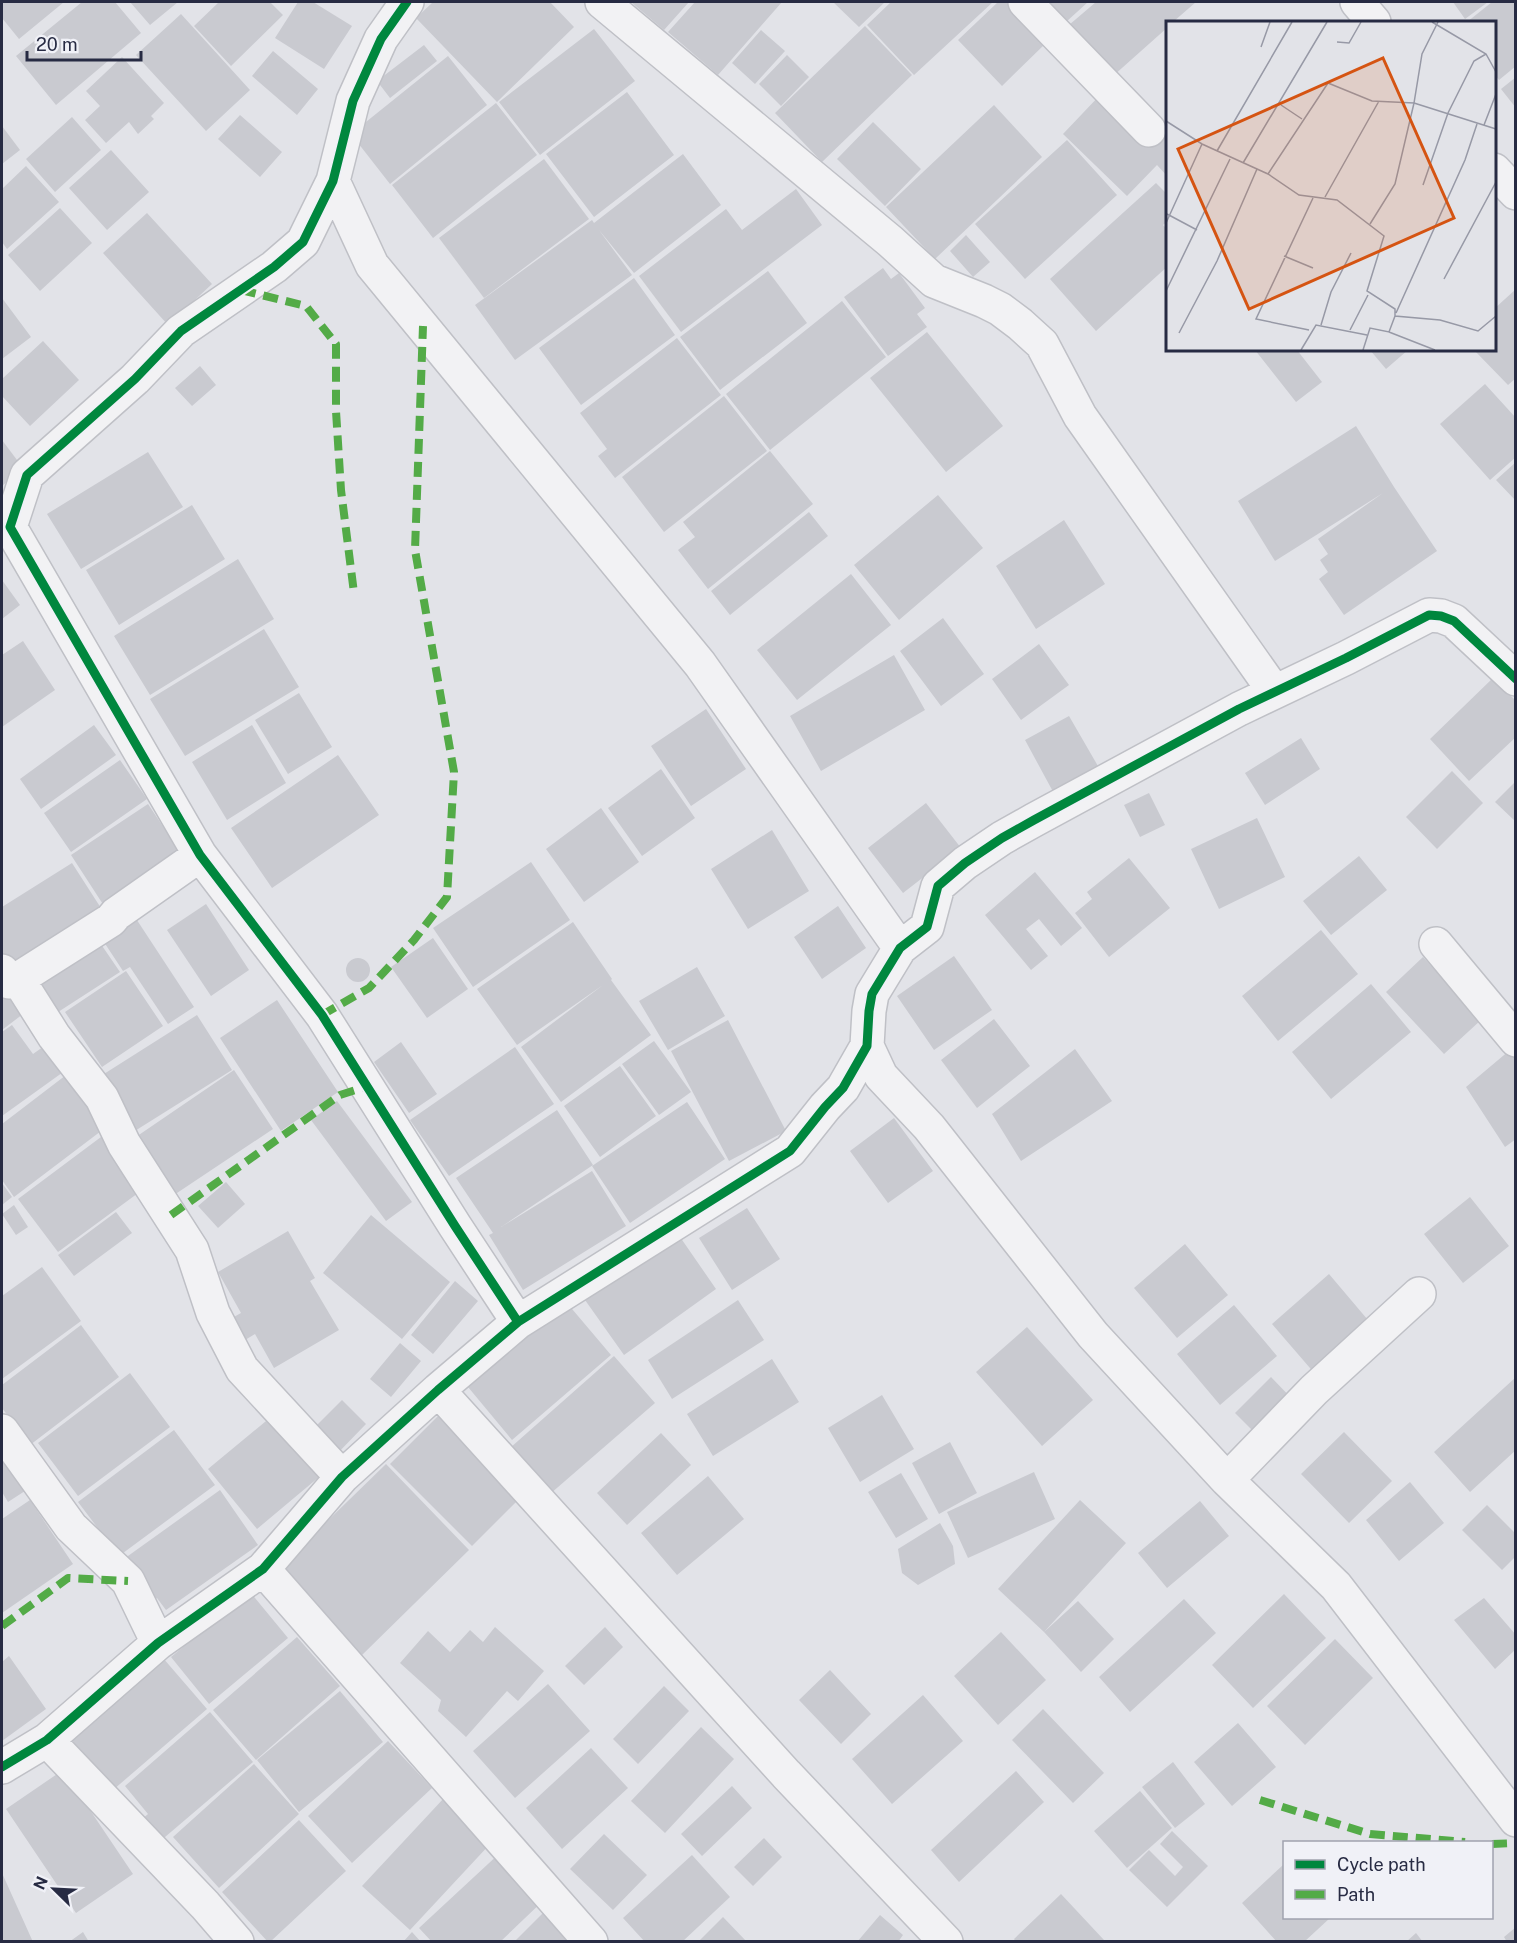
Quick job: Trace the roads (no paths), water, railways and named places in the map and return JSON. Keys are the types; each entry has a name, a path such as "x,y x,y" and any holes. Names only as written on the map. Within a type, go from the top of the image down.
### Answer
{"street":[{"path":"407,2 381,39 353,101 333,181 303,242 274,267 181,331 135,379 27,475 10,527 200,855 322,1015 518,1322"},
{"path":"602,2 890,241 934,281 1000,309 1042,344 1080,416 1274,691"},
{"path":"1025,2 1149,130"},
{"path":"1357,2 1373,21"},
{"path":"1496,172 1515,193"},
{"path":"333,181 372,265 700,664 900,948"},
{"path":"2,1767 47,1740 158,1643 263,1569 342,1477 438,1390 518,1322 790,1151 843,1088 867,1046 872,994 900,948 927,927 938,886 965,863 1002,838 1054,809 1274,691 1346,658 1429,615 1441,616 1454,621 1515,679"},
{"path":"200,855 116,914 111,920 10,975 102,1098 124,1144 192,1250 213,1313 242,1369 342,1477"},
{"path":"1436,944 1515,1040"},
{"path":"867,1046 881,1076 929,1127 1093,1335 1227,1480 1336,1586 1515,1820"},
{"path":"1227,1480 1314,1390 1419,1294"},
{"path":"438,1390 786,1774 946,1941"},
{"path":"2,1431 71,1527 128,1581 158,1643"},
{"path":"263,1569 591,1941"},
{"path":"47,1740 237,1941"}]}
